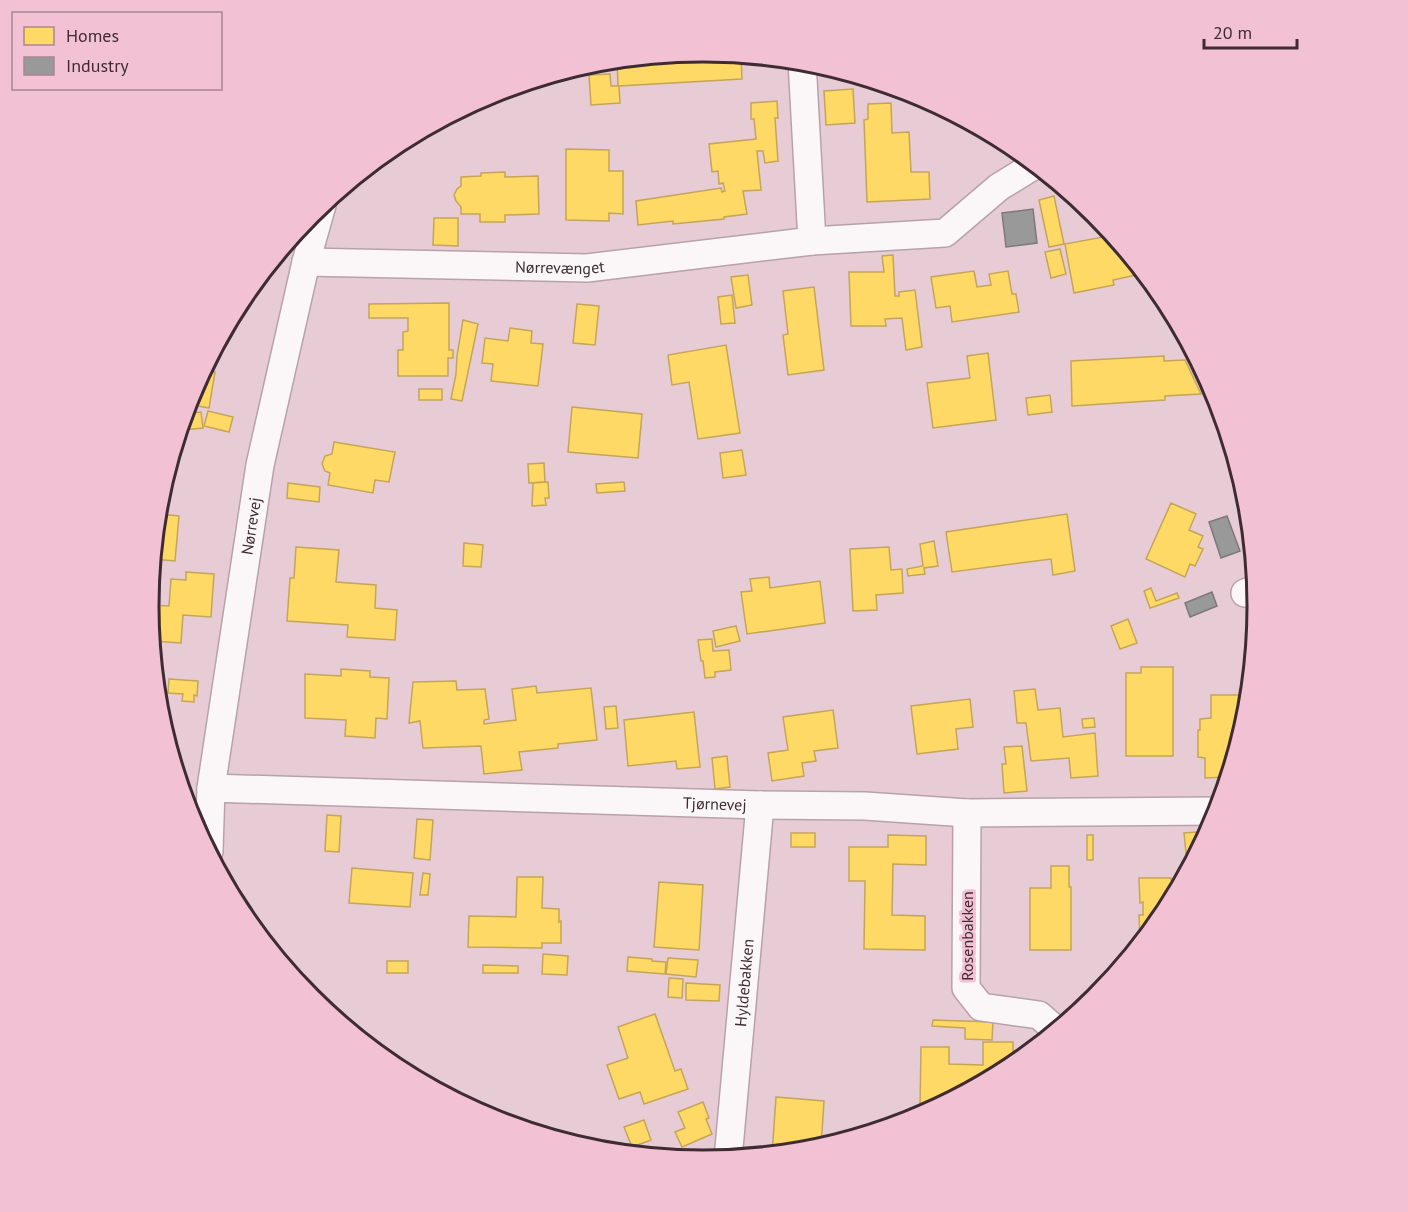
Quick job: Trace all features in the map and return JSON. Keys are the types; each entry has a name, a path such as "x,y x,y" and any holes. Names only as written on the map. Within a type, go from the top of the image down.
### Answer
{"street":[{"path":"803,71 812,241"},
{"name":"Nørrevænget","path":"306,262 587,268 812,241 945,233 999,188 1028,169"},
{"name":"Nørrevej","path":"209,831 211,788 260,465 317,223"},
{"name":"Tjørnevej","path":"211,788 760,806 865,806 967,813 1208,812"},
{"name":"Hyldebakken","path":"729,1149 760,806"},
{"name":"Rosenbakken","path":"967,813 966,988 981,1007 1039,1015 1051,1025"}],"building: Homes":[{"path":"668,63 741,63 742,79 619,86 620,103 591,105 589,75 610,74 611,86 618,86 617,69"},
{"path":"853,89 855,123 826,125 824,91"},
{"path":"777,101 778,118 775,118 778,161 765,163 763,151 757,151 761,190 743,191 747,214 724,217 724,219 638,225 636,201 721,188 722,192 725,191 723,183 719,184 718,171 712,172 709,144 756,139 754,119 751,119 751,103"},
{"path":"891,103 892,133 909,132 911,172 929,172 930,199 867,202 864,120 868,119 868,104"},
{"path":"566,149 609,150 609,171 623,171 623,214 609,213 609,221 566,220"},
{"path":"505,172 505,177 538,176 539,214 505,215 505,222 480,222 480,214 461,214 461,207 454,195 461,186 461,177"},
{"path":"1054,196 1064,244 1049,247 1039,200"},
{"path":"434,218 458,218 458,246 433,245"},
{"path":"1104,237 1136,275 1113,280 1114,285 1074,293 1065,244"},
{"path":"1060,249 1066,274 1051,278 1045,252"},
{"path":"893,255 895,296 899,296 899,292 915,290 922,347 906,350 902,318 885,319 886,326 851,326 849,272 884,272 882,256"},
{"path":"974,271 977,287 991,285 989,274 1008,271 1012,294 1016,294 1019,312 952,322 950,306 936,308 931,277"},
{"path":"748,275 752,305 736,308 731,277"},
{"path":"814,287 824,370 788,375 783,335 788,334 783,291"},
{"path":"732,295 735,323 721,324 718,297"},
{"path":"449,303 449,350 453,350 453,358 448,358 448,376 398,376 398,350 403,350 403,332 408,331 408,318 369,318 369,304"},
{"path":"577,304 599,306 595,345 573,343"},
{"path":"463,320 478,324 462,401 451,399"},
{"path":"510,328 532,331 531,343 543,344 538,386 491,381 493,364 482,363 485,338 508,341"},
{"path":"726,345 740,433 698,439 689,382 672,385 668,355"},
{"path":"988,353 996,420 933,428 927,383 970,378 967,356"},
{"path":"1164,356 1164,361 1185,360 1201,394 1165,396 1165,400 1072,406 1071,361"},
{"path":"213,372 215,372 209,408 198,406"},
{"path":"419,389 442,389 442,400 419,400"},
{"path":"1050,395 1052,412 1028,415 1026,398"},
{"path":"572,407 642,414 638,458 568,452"},
{"path":"208,411 233,417 229,432 204,426"},
{"path":"201,412 203,428 189,429 195,413"},
{"path":"334,442 395,452 389,482 375,480 373,493 328,485 330,473 325,471 322,464 325,456 332,454"},
{"path":"742,450 746,475 723,478 720,453"},
{"path":"544,463 545,482 529,483 528,464"},
{"path":"548,482 549,498 545,498 546,505 532,506 533,483"},
{"path":"624,482 625,491 597,493 596,484"},
{"path":"288,483 320,487 319,502 287,498"},
{"path":"1171,503 1196,514 1189,530 1203,536 1198,547 1203,549 1195,566 1190,564 1185,577 1146,559"},
{"path":"1067,514 1075,571 1053,575 1051,559 952,572 946,532"},
{"path":"167,515 179,516 175,561 162,560"},
{"path":"934,541 938,566 924,568 925,574 908,576 907,569 923,566 920,544"},
{"path":"464,543 483,545 481,567 463,566"},
{"path":"296,547 339,550 336,582 376,585 375,608 397,610 395,640 347,637 348,625 287,621 290,578 294,578"},
{"path":"889,547 891,570 902,569 903,593 876,595 877,610 853,611 850,549"},
{"path":"186,572 214,574 211,617 183,615 181,643 161,642 159,606 169,606 171,579 186,580"},
{"path":"769,577 770,588 820,581 825,623 747,634 741,592 752,591 750,579"},
{"path":"1151,588 1156,601 1177,593 1179,598 1150,608 1144,591"},
{"path":"1128,619 1137,643 1120,649 1111,626"},
{"path":"736,626 740,641 716,647 713,631"},
{"path":"712,639 713,651 729,650 731,670 715,672 715,677 705,678 698,640"},
{"path":"1141,667 1173,667 1173,756 1126,756 1126,673 1141,673"},
{"path":"341,669 370,671 370,677 389,678 387,719 376,718 375,738 345,736 346,720 305,718 305,674 341,676"},
{"path":"169,679 198,681 197,696 194,695 194,702 182,701 183,694 168,693"},
{"path":"456,681 457,690 485,689 489,719 484,720 484,724 516,720 512,689 536,686 537,693 591,688 597,740 558,744 558,748 519,752 522,770 484,774 481,746 423,748 420,721 409,723 413,682"},
{"path":"1035,689 1038,710 1060,708 1063,737 1095,733 1098,776 1071,778 1069,758 1031,761 1026,723 1017,723 1014,691"},
{"path":"1211,695 1241,695 1221,777 1205,778 1205,758 1198,757 1198,730 1200,730 1200,719 1211,718"},
{"path":"970,699 973,727 956,729 958,749 917,754 911,706"},
{"path":"616,706 618,728 606,729 604,707"},
{"path":"833,710 838,748 814,751 816,761 802,763 804,776 772,781 768,753 788,750 783,717"},
{"path":"694,712 700,767 677,769 676,761 628,766 624,720"},
{"path":"1094,718 1095,727 1083,728 1082,719"},
{"path":"1022,746 1027,791 1004,793 1002,764 1006,764 1004,747"},
{"path":"727,756 730,787 715,789 712,758"},
{"path":"327,815 341,816 339,852 325,851"},
{"path":"417,819 433,820 430,860 414,858"},
{"path":"1198,832 1187,858 1184,833"},
{"path":"791,833 815,833 815,847 791,847"},
{"path":"888,835 926,836 926,865 893,864 892,915 925,916 925,950 864,949 865,881 849,881 849,847 888,847"},
{"path":"1087,835 1093,835 1093,860 1087,860"},
{"path":"1051,866 1069,866 1071,950 1030,950 1030,888 1051,888"},
{"path":"352,868 413,873 410,907 349,903"},
{"path":"423,873 430,874 428,895 420,895"},
{"path":"517,877 543,877 542,908 559,909 561,943 542,943 542,948 468,947 469,916 516,917"},
{"path":"1139,878 1175,880 1140,932 1139,915 1143,915 1143,902 1140,903"},
{"path":"659,882 703,885 699,950 654,947"},
{"path":"543,954 568,956 567,975 542,974"},
{"path":"628,957 666,962 665,974 627,971"},
{"path":"668,958 698,960 696,977 666,974"},
{"path":"387,961 408,961 408,973 387,973"},
{"path":"483,965 518,966 518,973 483,973"},
{"path":"669,978 683,979 682,998 668,997"},
{"path":"686,983 720,985 719,1001 686,1000"},
{"path":"655,1014 675,1071 681,1069 688,1089 644,1104 640,1092 619,1099 607,1065 628,1058 618,1027"},
{"path":"933,1020 993,1022 992,1040 965,1039 965,1028 932,1026"},
{"path":"983,1042 1013,1042 1013,1054 1007,1059 976,1078 920,1105 921,1047 949,1047 949,1064 983,1065"},
{"path":"776,1097 824,1101 822,1137 773,1146"},
{"path":"703,1102 712,1134 682,1147 675,1132 685,1128 678,1112"},
{"path":"644,1120 651,1140 631,1146 624,1127"}],"building: Industry":[{"path":"1033,209 1037,243 1006,247 1002,213"},
{"path":"1227,516 1240,551 1221,558 1209,522"},
{"path":"1212,592 1217,606 1190,617 1185,603"}]}
